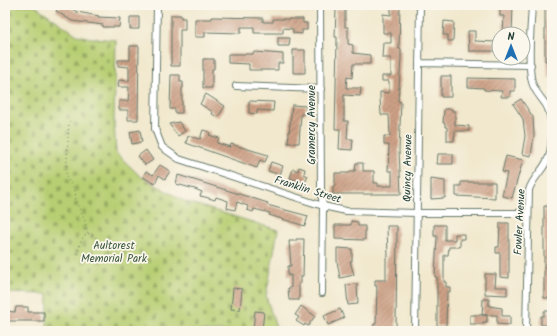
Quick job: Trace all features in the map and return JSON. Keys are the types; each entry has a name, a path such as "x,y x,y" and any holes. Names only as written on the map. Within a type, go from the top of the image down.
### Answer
{"street":[{"name":"Franklin Street","path":"157,5 155,129 162,147 179,159 323,206 346,211 416,213 528,213"},
{"name":"Gramercy Avenue","path":"320,5 321,191 323,206 322,293"},
{"name":"Quincy Avenue","path":"415,331 420,5"},
{"name":"Fowler Avenue","path":"526,331 528,213 531,184 546,164 551,145 550,118 546,105 533,87 531,65 532,5"},
{"path":"419,63 491,64"},
{"path":"236,86 321,89"}],"path":[{"path":"69,121 66,177 75,190 76,202 85,221 88,234"},
{"path":"88,234 93,235 97,239"},
{"path":"78,254 79,242 88,234"}],"green space":[{"name":"Aultorest Memorial Park","path":"5,5 34,5 77,35 116,40 114,122 116,153 140,176 184,201 278,230 266,296 277,331 47,331 48,294 5,293"}],"building":[{"path":"59,5 66,5 77,12 99,16 98,17 120,18 119,27 103,27 103,25 72,21 56,11"},
{"path":"504,5 513,5 512,26 503,26 504,16 500,16 500,7 504,7"},
{"path":"545,5 552,5 552,77 548,78 547,61 545,61"},
{"path":"391,6 400,6 399,49 401,49 401,58 398,101 401,102 399,150 401,194 333,194 333,186 335,186 335,173 350,173 350,171 355,171 356,163 363,163 363,171 374,171 374,183 378,183 378,186 392,186 392,171 388,171 389,145 384,145 384,136 390,136 389,115 381,115 380,98 380,92 389,93 389,81 382,81 382,76 391,76 391,58 382,58 383,43 391,43 391,33 383,33 383,14 391,15"},
{"path":"336,9 345,9 345,27 348,27 348,44 353,45 353,53 370,55 370,64 353,64 352,78 347,77 346,88 361,88 360,96 344,95 344,121 348,121 347,139 353,139 352,150 339,149 340,129 335,129 337,40 337,37 335,37"},
{"path":"171,15 181,15 181,18 185,18 185,30 180,30 180,66 171,66"},
{"path":"130,17 139,17 139,29 130,29"},
{"path":"212,17 263,18 263,22 273,22 273,19 303,19 303,23 307,23 307,30 302,30 302,34 293,33 293,29 283,28 283,33 254,33 254,27 241,27 241,33 205,32 205,37 195,37 195,19 212,19"},
{"path":"444,21 454,22 453,41 448,41 448,35 443,35"},
{"path":"468,31 475,31 475,41 491,42 491,51 469,51"},
{"path":"278,38 290,38 289,46 278,46"},
{"path":"130,46 139,46 138,120 128,120 128,110 119,110 119,101 128,101 129,87 118,87 119,80 129,81 129,67 118,66 118,60 130,60"},
{"path":"293,50 305,50 305,73 293,73"},
{"path":"254,52 283,54 283,63 278,63 278,70 249,70 249,64 228,63 228,54 253,54"},
{"path":"203,59 214,59 214,69 212,69 212,88 203,88"},
{"path":"171,75 180,75 180,82 183,82 182,113 175,113 175,109 170,109"},
{"path":"441,76 451,76 451,97 441,97"},
{"path":"468,78 515,79 515,91 510,91 510,97 501,97 502,91 468,87"},
{"path":"206,94 225,106 218,117 200,104"},
{"path":"521,99 533,117 534,136 531,156 522,154 525,136 523,119 513,104"},
{"path":"249,101 274,102 273,111 257,110 257,114 249,113"},
{"path":"292,105 306,106 305,114 301,114 299,143 288,143"},
{"path":"444,109 452,109 452,111 455,111 455,125 469,126 469,131 455,131 454,141 447,141 447,127 445,127 445,123 443,123"},
{"path":"179,122 185,131 178,136 169,124"},
{"path":"140,130 142,142 132,144 130,132"},
{"path":"203,130 210,132 209,135 219,138 217,143 230,147 231,144 268,155 265,162 260,160 257,168 186,143 188,136 200,139"},
{"path":"146,150 153,160 145,165 138,156"},
{"path":"438,154 453,154 453,164 437,164"},
{"path":"506,156 523,160 512,198 502,196 507,173 502,172"},
{"path":"271,162 283,166 280,175 268,171"},
{"path":"160,165 170,171 165,179 159,175 155,184 143,177 146,171 153,175"},
{"path":"299,167 305,169 304,174 308,176 305,183 290,178 293,169 298,171"},
{"path":"178,175 268,203 267,205 308,216 305,226 269,215 270,213 254,209 253,212 247,210 248,206 237,202 235,210 227,208 228,201 216,197 215,200 200,196 202,192 176,184"},
{"path":"431,179 445,181 445,198 431,199"},
{"path":"461,182 495,182 495,198 456,196 456,186 461,186"},
{"path":"544,206 552,207 552,298 544,298"},
{"path":"351,221 358,222 358,226 365,226 365,240 335,239 335,225 351,225"},
{"path":"500,223 509,223 509,278 500,277 500,253 496,253 496,247 499,247"},
{"path":"434,225 445,225 445,240 455,240 455,234 464,234 464,239 460,239 460,247 449,247 448,255 444,255 444,282 446,282 446,287 450,287 450,292 447,292 446,326 437,326 437,277 435,277 437,236 434,236"},
{"path":"387,226 397,226 396,330 373,331 374,324 376,324 377,286 375,286 375,280 386,280 386,257 388,257"},
{"path":"296,239 304,239 303,276 301,276 301,283 299,283 299,300 289,300 288,288 291,288 291,275 288,276 288,266 291,266 289,241 296,241"},
{"path":"337,248 352,249 352,261 350,261 354,275 340,278 337,261"},
{"path":"485,274 496,274 495,287 507,287 507,295 485,294"},
{"path":"357,284 358,304 348,305 346,285"},
{"path":"233,288 242,289 240,310 231,309"},
{"path":"483,299 489,299 489,306 502,308 502,316 510,316 510,325 497,324 497,315 482,315"},
{"path":"301,306 315,316 308,326 305,324 304,326 296,321 299,317 295,315"},
{"path":"16,307 28,307 28,312 44,312 44,321 5,321 5,311 15,312"},
{"path":"340,309 344,318 328,325 324,316"},
{"path":"255,311 264,312 262,330 253,329"},
{"path":"544,311 552,311 551,325 541,325 541,316 544,316"},
{"path":"470,315 487,315 487,322 483,322 483,324 470,324"}]}
